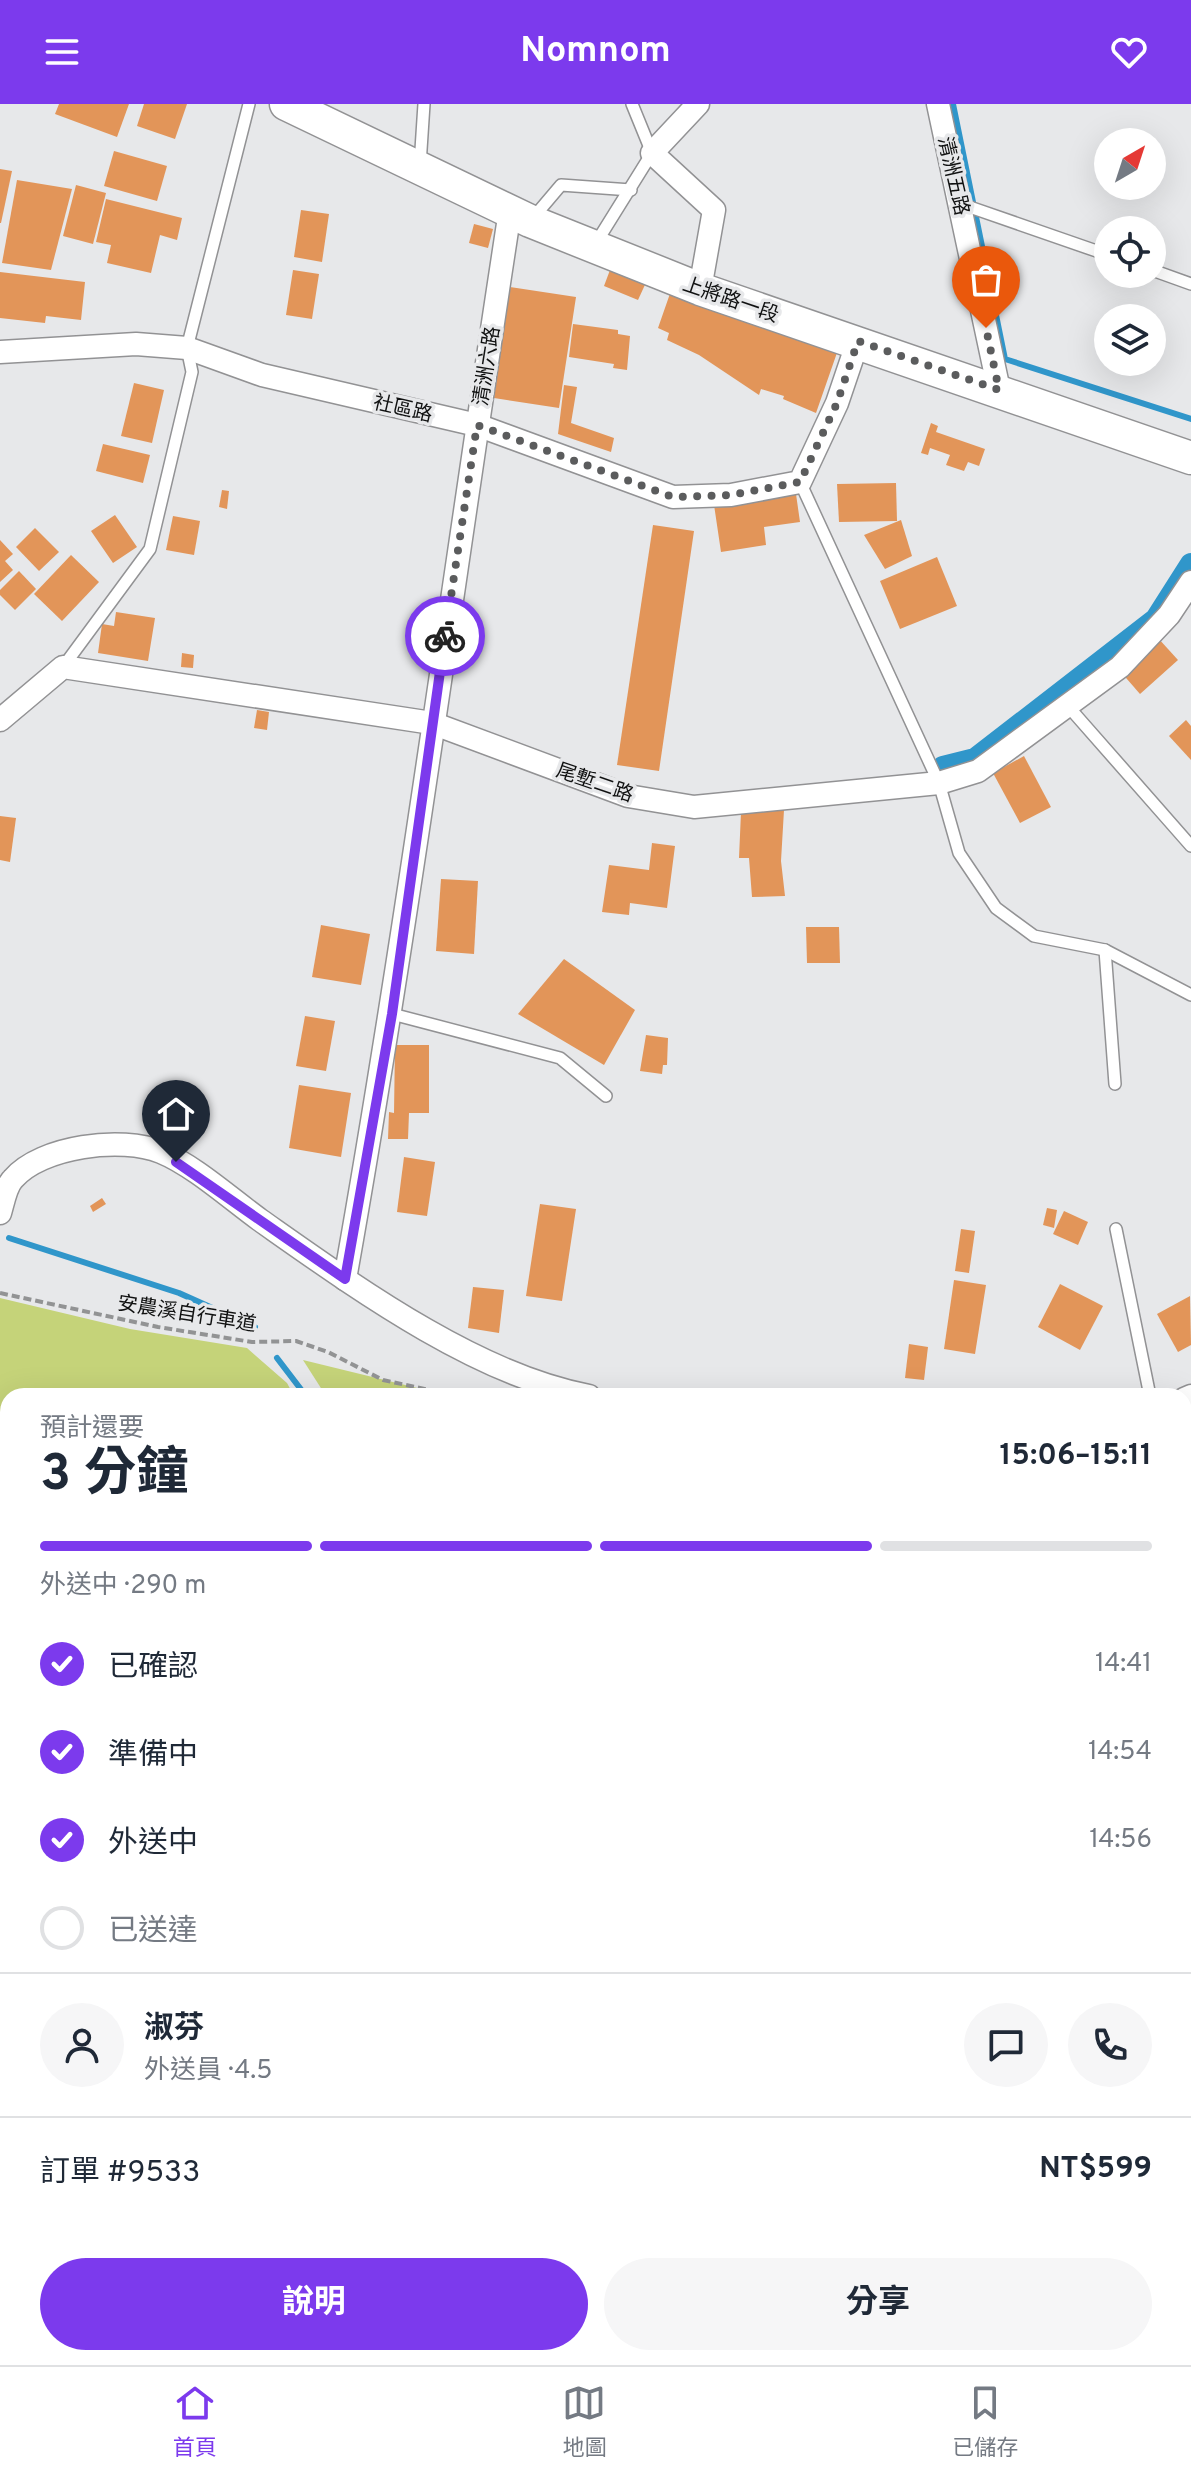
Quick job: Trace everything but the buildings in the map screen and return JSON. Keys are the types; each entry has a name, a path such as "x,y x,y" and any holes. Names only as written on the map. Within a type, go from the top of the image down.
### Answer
{"main road":[{"name":"上將路一段","path":"286,104 520,216 700,289 1191,458"}],"street":[{"path":"698,104 652,153 714,210 700,289"},
{"name":"清洲五路","path":"938,104 999,390"},
{"name":"清洲六路","path":"345,1279 392,1014 477,425 520,216"},
{"path":"800,482 837,403 858,341"},
{"name":"社區路","path":"0,352 136,344 187,348 262,375 477,425 673,497 731,495 800,482"},
{"name":"尾塹二路","path":"63,667 432,723 628,796 694,807 939,783 978,771 1120,667 1169,615 1191,582"},
{"path":"0,720 63,667"},
{"path":"0,1213 12,1179 55,1152 122,1141 162,1152 345,1279 442,1339 555,1388"}],"lane":[{"path":"63,667 150,549 192,372 187,348 249,104"},
{"path":"420,170 424,104"},
{"path":"594,246 652,153 632,104"},
{"path":"520,216 561,185 631,190"},
{"path":"961,204 1094,250"},
{"path":"1166,275 1191,284"},
{"path":"800,482 939,783 959,853 996,908 1034,936 1105,950 1191,995"},
{"path":"1067,705 1191,846"},
{"path":"1105,950 1115,1084"},
{"path":"392,1014 560,1058 606,1096"},
{"path":"1116,1229 1148,1388"}],"path":[{"name":"安農溪自行車道","path":"0,1293 158,1327 252,1342 296,1341 328,1352 383,1380 420,1388"}],"green space":[{"path":"0,1298 130,1329 247,1348 290,1388 0,1388"},
{"path":"303,1360 417,1388 321,1388"}],"waterway":[{"path":"953,104 1005,359 1191,419"},
{"path":"943,767 975,759 1156,619 1191,564"},
{"path":"9,1238 179,1293 255,1327"},
{"path":"277,1358 300,1388"}],"way so far":[{"path":"445,636 477,425 673,497 731,495 800,482 837,403 858,341 999,390 986,328"}],"route":[{"path":"176,1162 345,1279 392,1014 445,636"}]}
